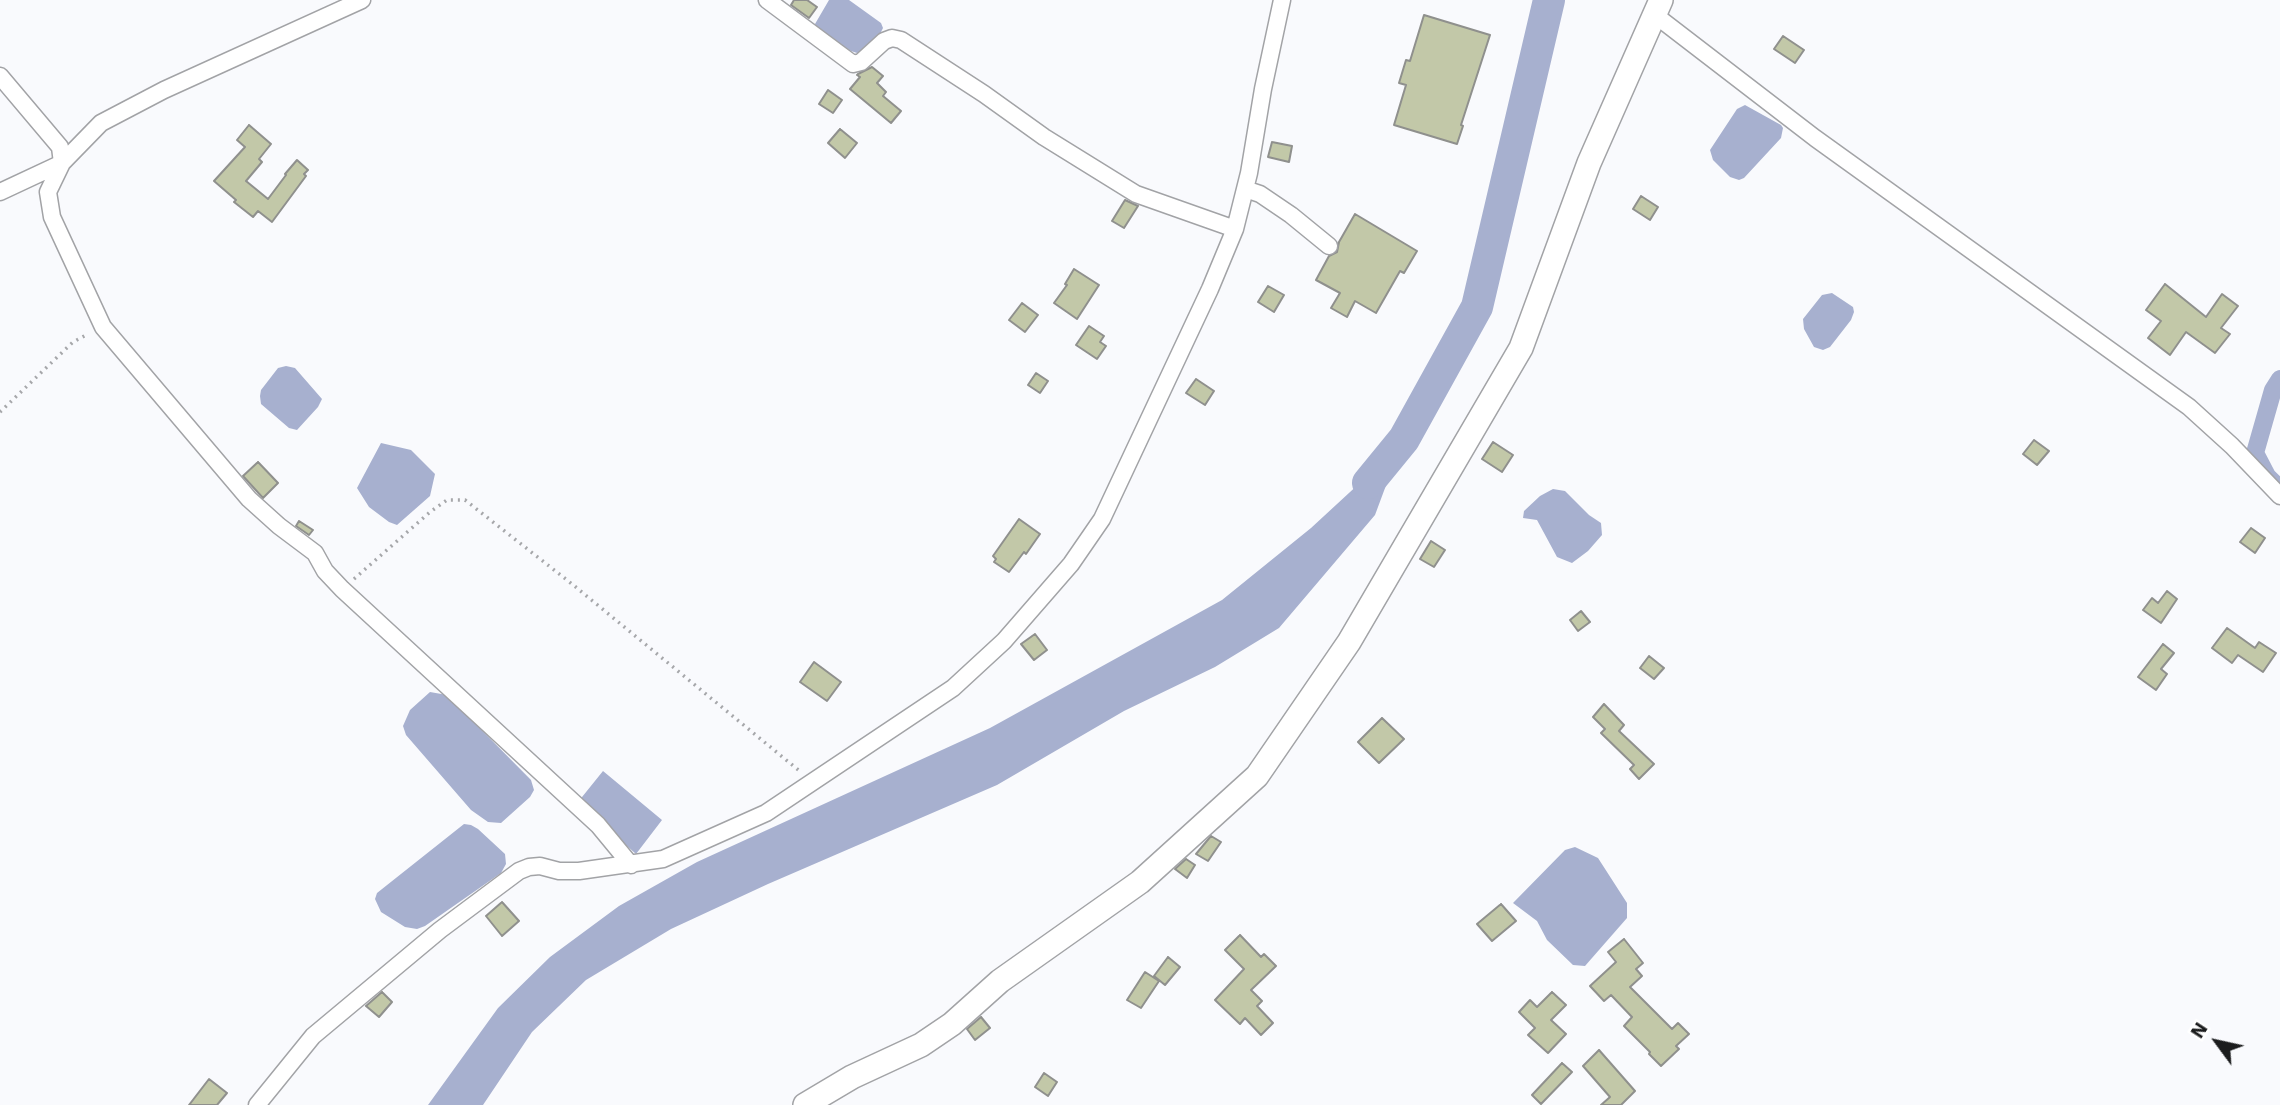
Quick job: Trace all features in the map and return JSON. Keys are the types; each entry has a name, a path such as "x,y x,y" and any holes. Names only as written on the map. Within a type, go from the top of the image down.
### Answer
{"street":[{"path":"362,0 164,90 101,122 62,163 48,192 51,217 103,327 249,499 315,553 325,571 342,589 598,825 631,864"},
{"path":"767,0 853,64 861,62 884,41 892,38 901,40 1044,137 1136,194 1235,229"},
{"path":"257,1105 313,1036 440,930 519,872 540,866 568,872 663,859 766,813 953,688 1004,641 1071,564 1102,519 1210,289 1235,229 1245,189 1282,0"},
{"path":"805,1105 852,1077 921,1045 952,1024 1000,981 1140,882 1257,776 1349,642 1521,348 1589,163 1658,7 1815,138 2189,407 2232,446 2280,496"},
{"path":"0,76 60,147 62,163"},
{"path":"0,192 62,163"},
{"path":"1245,189 1260,194 1291,215 1329,246"}],"path":[{"path":"0,412 73,342 103,327"},
{"path":"342,589 430,512 447,500 464,500 572,583 814,783"}],"water":[{"path":"829,0 849,0 881,23 881,32 862,52 851,51 819,32 815,24"},
{"path":"1745,105 1783,128 1781,138 1744,178 1739,180 1730,177 1713,160 1710,150 1737,109"},
{"path":"1832,293 1853,307 1854,312 1830,347 1823,350 1814,347 1804,329 1803,319 1822,295"},
{"path":"278,368 295,368 322,399 297,430 289,428 261,404 261,390"},
{"path":"381,443 411,450 435,474 430,496 397,525 369,507 357,488"},
{"path":"1401,445 1375,515 1279,628 1215,667 1124,711 997,785 671,929 586,980 532,1032 483,1105 428,1105 498,1008 550,957 619,906 697,862 990,728 1222,600 1311,528"},
{"path":"1553,489 1565,491 1601,523 1602,535 1588,551 1572,563 1557,557 1537,520 1523,518 1524,511 1540,496"},
{"path":"430,692 447,695 531,780 534,790 530,797 501,823 488,822 471,810 406,735 403,726 410,710"},
{"path":"603,771 662,820 636,854 578,802"},
{"path":"464,824 478,829 505,854 506,864 501,873 417,929 405,927 381,912 375,899 377,893"},
{"path":"1575,847 1598,858 1627,903 1627,918 1585,966 1573,965 1547,940 1537,921 1513,903 1565,850"}],"building":[{"path":"794,0 807,0 817,7 809,18 791,5"},
{"path":"1424,15 1490,35 1457,144 1394,125 1406,85 1399,83 1406,60 1410,61"},
{"path":"1783,36 1804,50 1795,63 1774,49"},
{"path":"872,67 883,76 877,83 886,92 883,96 901,111 891,123 850,89 860,77 858,74"},
{"path":"828,90 842,100 833,113 819,104"},
{"path":"249,125 271,144 259,159 262,162 246,181 268,199 297,160 308,170 272,222 258,211 253,217 214,181 245,147 237,140"},
{"path":"840,129 857,143 845,158 828,143"},
{"path":"1272,142 1292,146 1289,162 1268,157"},
{"path":"1641,196 1658,207 1650,220 1633,209"},
{"path":"1125,200 1138,206 1124,228 1112,221"},
{"path":"1355,214 1417,251 1404,273 1400,271 1376,313 1355,301 1347,317 1331,308 1340,293 1316,280 1329,256 1337,252 1339,242"},
{"path":"1074,269 1099,285 1077,319 1054,303"},
{"path":"2165,284 2206,317 2222,294 2238,306 2221,328 2230,334 2215,353 2186,332 2170,355 2148,338 2161,321 2146,310"},
{"path":"1268,286 1284,295 1274,312 1258,302"},
{"path":"1022,303 1038,315 1025,332 1009,320"},
{"path":"1089,326 1104,336 1100,342 1106,346 1097,359 1076,345"},
{"path":"1036,373 1048,381 1040,393 1028,385"},
{"path":"1196,379 1214,391 1205,405 1186,393"},
{"path":"2034,440 2049,451 2037,465 2023,454"},
{"path":"1493,442 1513,455 1502,472 1482,459"},
{"path":"258,462 278,483 263,498 243,476"},
{"path":"1019,519 1040,534 1009,572 994,562 996,559 993,556"},
{"path":"299,521 313,530 309,535 296,526"},
{"path":"2251,528 2265,538 2255,553 2240,542"},
{"path":"1431,541 1445,550 1434,567 1420,559"},
{"path":"2167,591 2177,599 2161,623 2143,610 2152,598 2158,603"},
{"path":"1581,611 1590,622 1578,631 1570,620"},
{"path":"2227,628 2255,648 2259,642 2276,653 2263,672 2238,655 2232,663 2212,648"},
{"path":"1035,634 1047,650 1034,660 1021,644"},
{"path":"2163,644 2174,653 2161,669 2167,674 2156,690 2138,677"},
{"path":"1649,656 1664,668 1654,679 1640,668"},
{"path":"814,662 841,682 827,701 800,682"},
{"path":"1604,704 1624,725 1619,731 1654,764 1639,779 1630,769 1634,765 1601,733 1605,729 1593,717"},
{"path":"1382,718 1404,739 1379,763 1358,742"},
{"path":"1211,836 1221,842 1208,861 1196,854"},
{"path":"1186,859 1195,865 1187,878 1175,869"},
{"path":"502,902 519,921 502,936 486,916"},
{"path":"1501,904 1516,921 1492,941 1477,924"},
{"path":"1240,935 1261,957 1264,954 1276,966 1251,990 1262,1001 1257,1006 1273,1023 1261,1035 1245,1018 1240,1024 1215,1000 1244,969 1225,950"},
{"path":"1624,939 1643,963 1636,969 1642,976 1630,987 1672,1029 1678,1023 1689,1034 1676,1046 1679,1049 1661,1066 1624,1026 1632,1017 1611,995 1604,1001 1590,986 1616,962 1608,952"},
{"path":"1168,957 1180,967 1165,985 1154,976"},
{"path":"1145,972 1159,981 1141,1008 1127,1000"},
{"path":"382,992 392,1002 379,1017 366,1006"},
{"path":"1552,992 1566,1005 1551,1020 1566,1034 1548,1053 1528,1035 1535,1028 1519,1012 1530,1000 1537,1007"},
{"path":"981,1017 990,1028 975,1040 967,1029"},
{"path":"1599,1050 1635,1091 1621,1105 1601,1105 1610,1097 1583,1066"},
{"path":"1562,1063 1572,1072 1541,1104 1532,1095"},
{"path":"1044,1073 1057,1082 1048,1096 1035,1087"},
{"path":"209,1079 227,1093 217,1105 189,1105"}],"waterway":[{"path":"1368,483 1404,439 1477,307 1549,0"},
{"path":"2275,484 2267,476 2255,453 2273,390 2280,379"}]}
